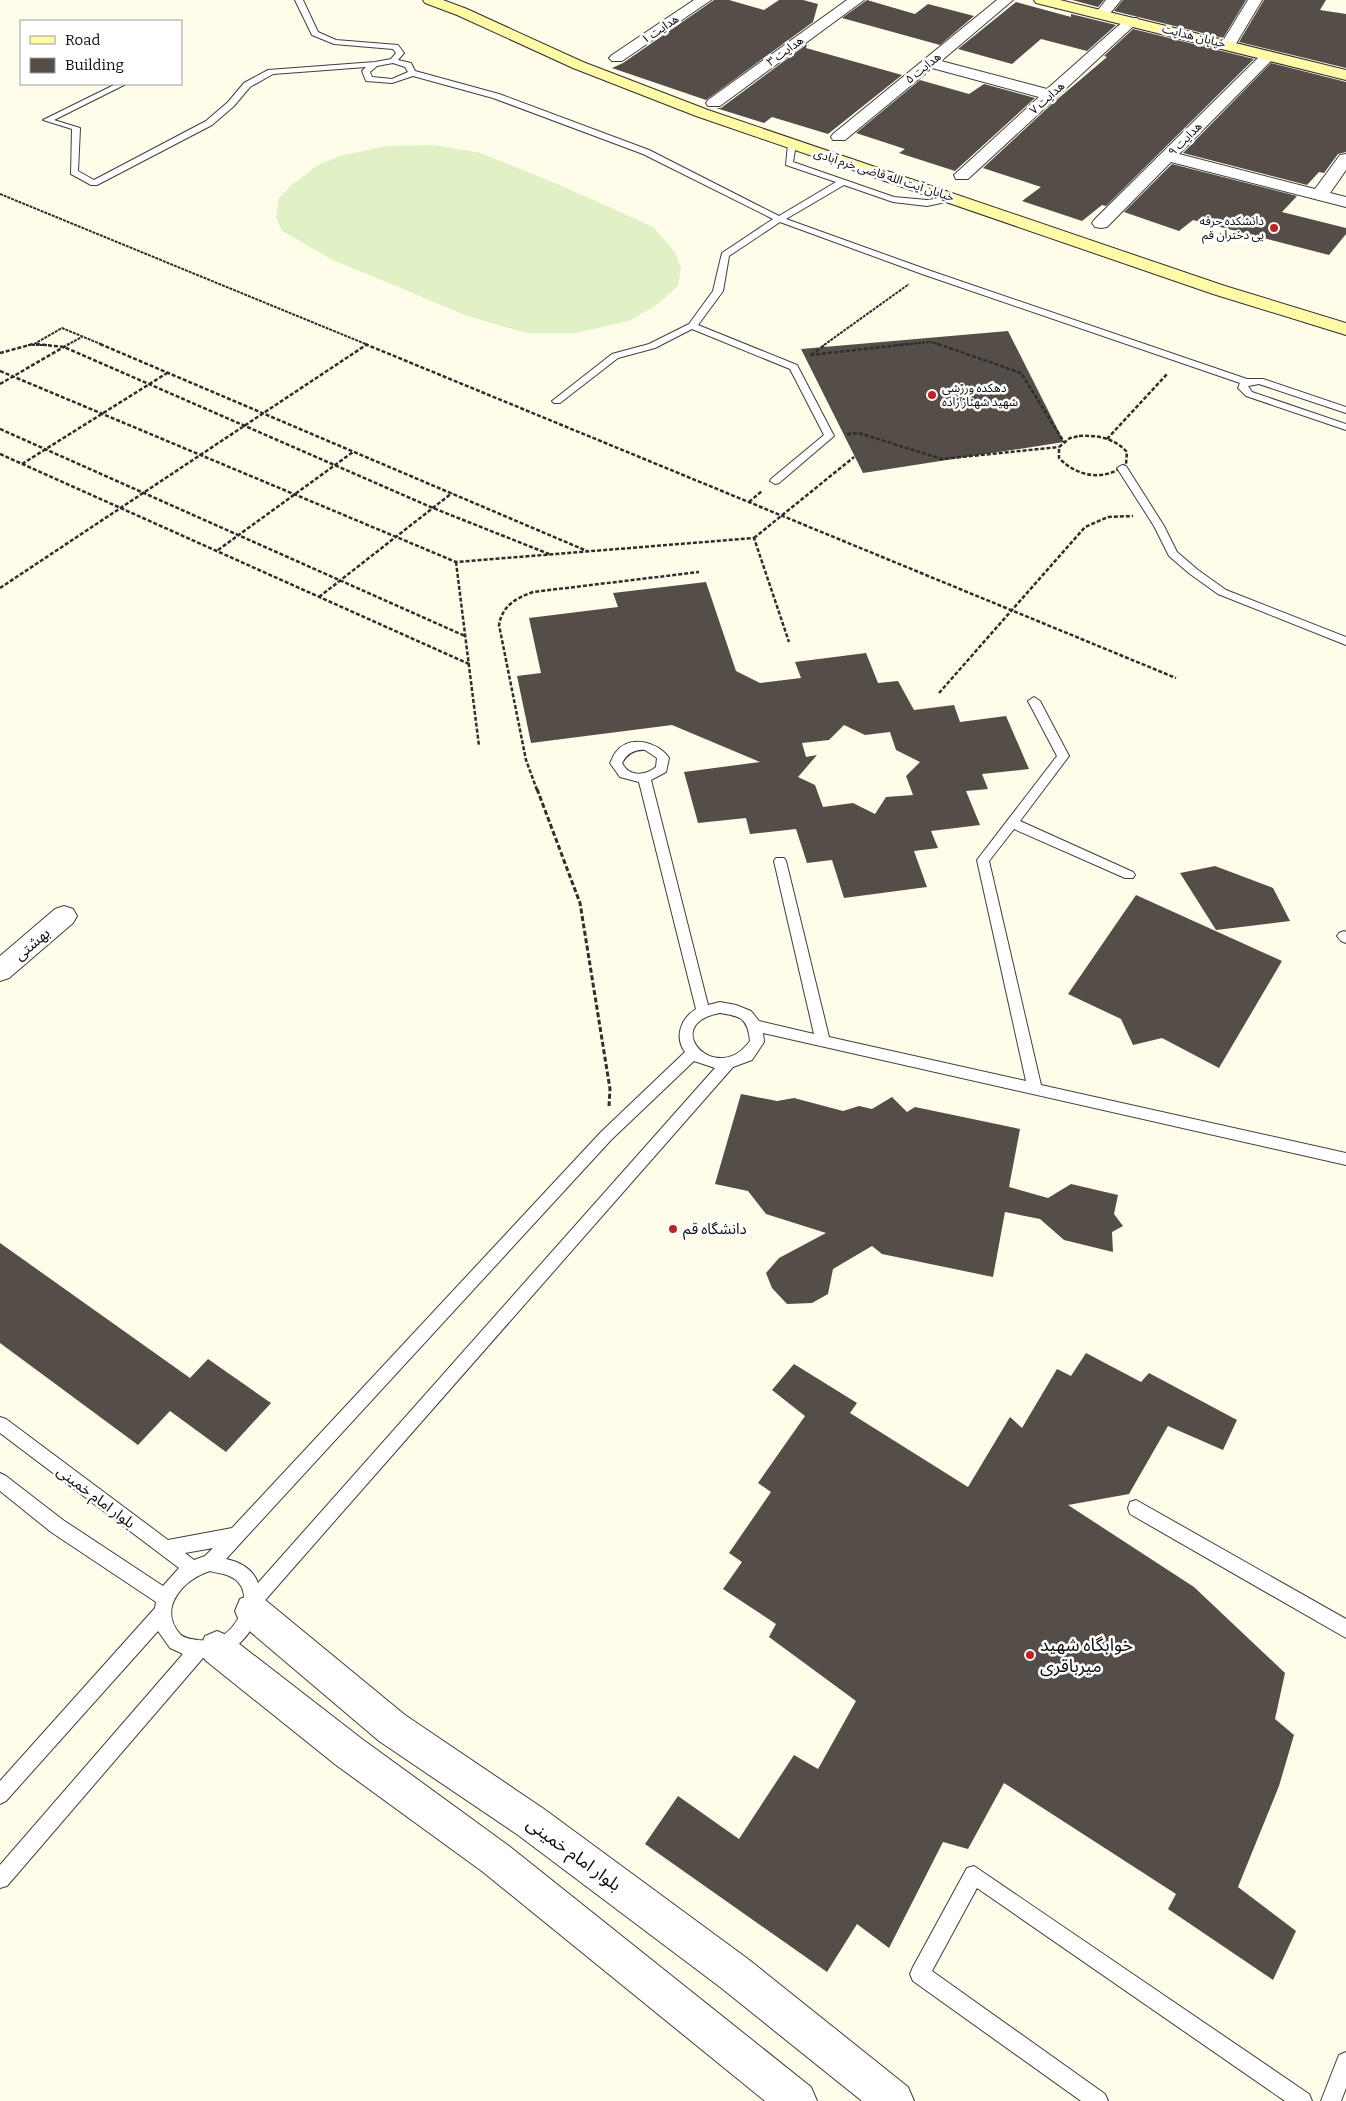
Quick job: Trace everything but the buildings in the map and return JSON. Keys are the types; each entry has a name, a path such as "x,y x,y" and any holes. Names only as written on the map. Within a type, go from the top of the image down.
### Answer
{"main road":[{"name":"خیابان آیت الله قاضی خرم آبادی","path":"430,0 462,12 578,65 792,144 1219,290 1346,329"},
{"name":"خیابان هدایت","path":"1041,0 1229,44 1268,56 1346,75"}],"street":[{"name":"هدایت ۱","path":"617,58 704,0"},
{"name":"هدایت ۳","path":"714,103 857,0"},
{"name":"هدایت ۵","path":"839,137 1006,0"},
{"path":"1102,14 1114,0"},
{"path":"1229,44 1255,0"},
{"name":"هدایت ۷","path":"962,175 1132,21"},
{"name":"هدایت ۹","path":"1102,222 1268,56"},
{"path":"930,63 1050,95"},
{"path":"1168,156 1346,202"},
{"path":"1319,195 1346,159"},
{"name":"بهشتی","path":"0,971 64,916"},
{"name":"بلوار امام خمینی","path":"253,1605 392,1728 531,1822 734,1973 894,2101"},
{"path":"207,1650 496,1859 797,2101"}],"lane":[{"path":"298,0 315,33 334,42 395,47 400,53 393,62"},
{"path":"120,85 47,120 76,128 74,172 94,183 208,123 231,104 246,85 271,72 393,62 408,65 412,72 496,96 646,152 779,220 1180,360 1246,382 1260,381 1346,410"},
{"path":"375,64 366,71 370,79 385,82 403,80 412,72"},
{"path":"792,144 789,163 843,182 894,199 927,203 952,198"},
{"path":"557,401 615,356 652,346 692,326 718,291 725,255 843,182"},
{"path":"692,326 794,367 829,436 775,481"},
{"path":"1246,382 1243,388 1249,394 1346,427"},
{"path":"1122,468 1159,526 1173,554 1194,572 1222,592 1346,641"},
{"path":"1034,701 1063,756 983,860 1035,1089"},
{"path":"644,778 703,1010"},
{"path":"1012,823 1129,875"},
{"path":"780,861 823,1041"},
{"path":"756,1026 757,1042 747,1056 728,1063 709,1062 694,1053 686,1042 686,1030 692,1018 703,1010 724,1006 744,1012 756,1026 1346,1159"},
{"path":"210,1563 606,1136 694,1053"},
{"path":"0,1879 207,1650 239,1634 253,1605 728,1063"},
{"name":"بلوار امام خمینی","path":"0,1424 193,1569"},
{"path":"0,1481 57,1526 164,1605 166,1630 179,1644 207,1650"},
{"path":"1136,1508 1346,1629"},
{"path":"165,1548 237,1535"},
{"path":"0,1795 164,1605 176,1581 193,1569 210,1563 226,1564 241,1572 250,1584 253,1605"},
{"path":"1098,2101 920,1974 974,1876 1302,2101"},
{"path":"1331,2101 1346,2062"}],"path":[{"path":"0,194 1176,678"},
{"path":"794,367 925,272"},
{"path":"0,353 34,344 62,328 587,551"},
{"path":"0,384 82,336"},
{"path":"810,355 931,342 1021,374 1064,442"},
{"path":"34,344 64,347 434,508 550,554"},
{"path":"0,588 366,344"},
{"path":"1108,439 1180,360"},
{"path":"0,371 456,562 754,538 854,457"},
{"path":"21,464 168,373"},
{"path":"0,429 465,636"},
{"path":"829,436 860,432 942,458 1059,447 1070,438 1088,436 1108,439 1122,447 1126,452 1126,464 1107,475 1092,475 1078,472 1063,463 1059,458 1059,447"},
{"path":"218,551 353,452"},
{"path":"0,454 469,664"},
{"path":"320,597 452,494"},
{"path":"939,693 1085,527 1100,518 1120,515 1141,518 1159,526"},
{"path":"754,538 789,642"},
{"path":"456,562 479,746"},
{"path":"606,1136 610,1089 580,903 526,760 499,618 502,611 514,600 533,592 699,572"}],"green space":[{"path":"434,145 481,153 569,189 653,227 675,252 681,268 678,286 655,306 629,321 575,333 526,333 467,316 333,260 282,231 276,217 279,198 293,184 318,165 340,156 386,146"}],"place":[{"name":"دانشکده حرفه یی دختران قم","path":"1274,228"},
{"name":"دهکده ورزشی شهید شهناز زاده","path":"932,395"},
{"name":"دانشگاه قم","path":"673,1229"},
{"name":"خوابگاه شهید میرباقری","path":"1030,1655"}]}
